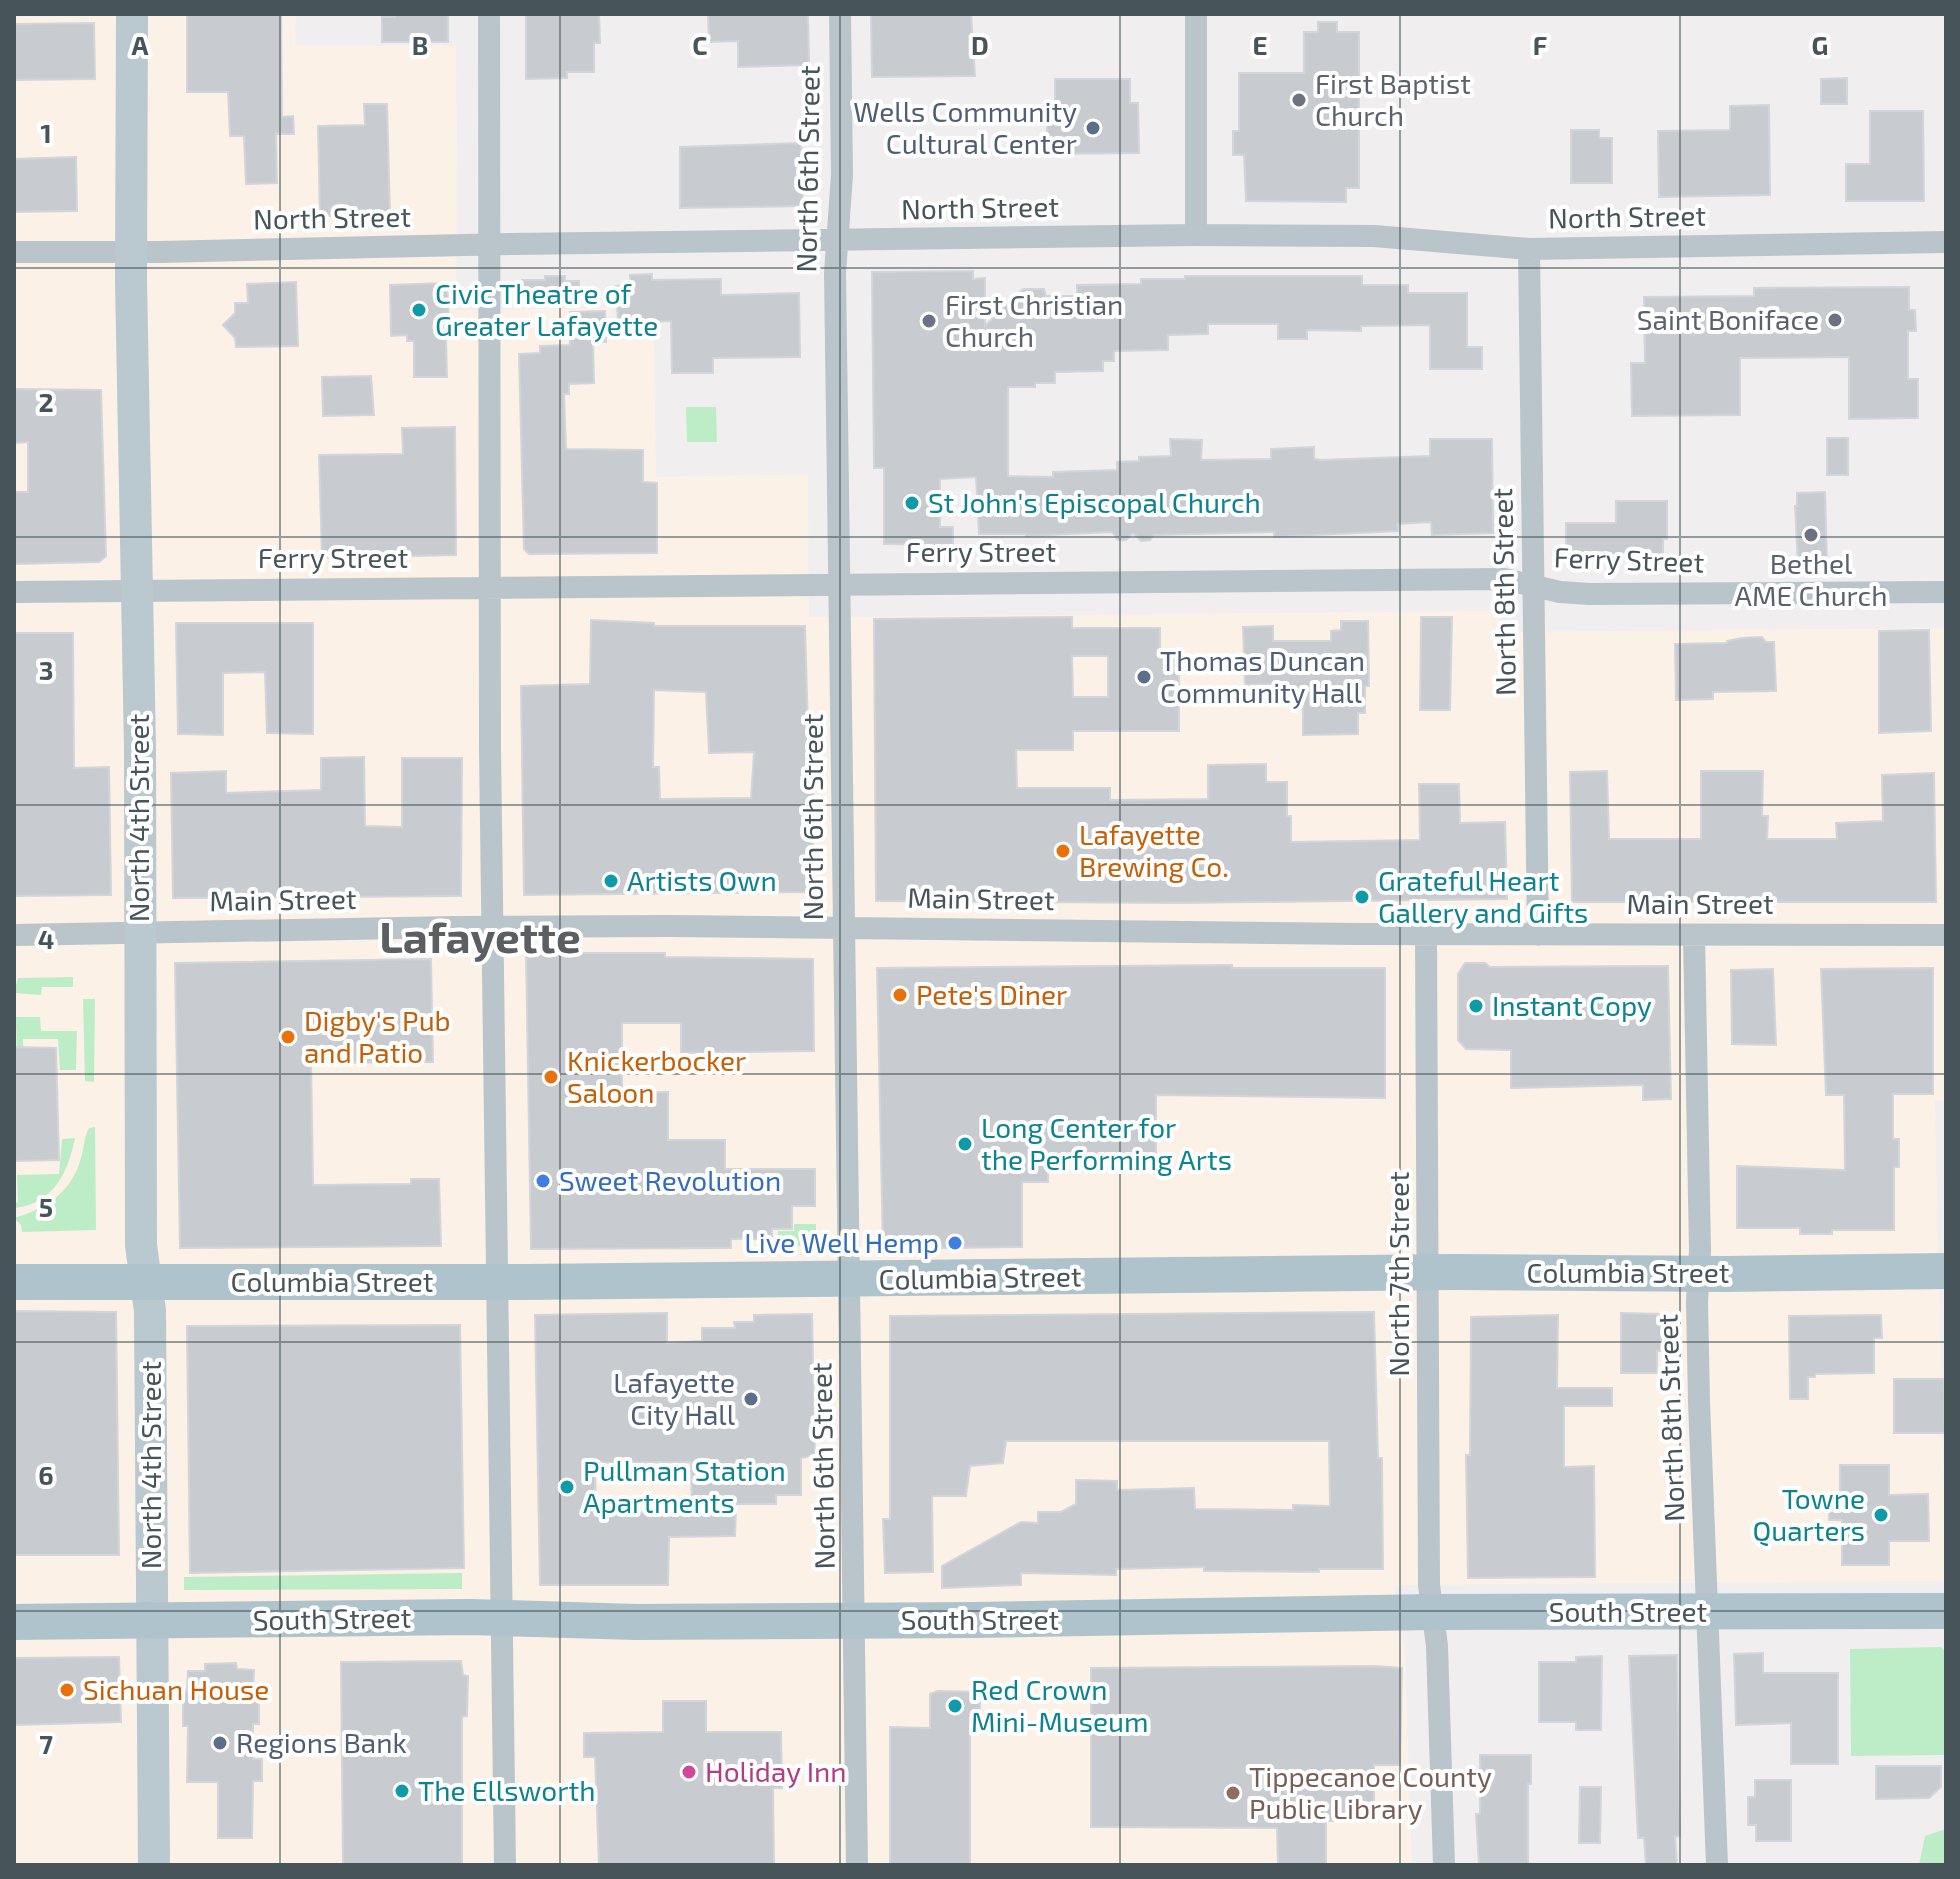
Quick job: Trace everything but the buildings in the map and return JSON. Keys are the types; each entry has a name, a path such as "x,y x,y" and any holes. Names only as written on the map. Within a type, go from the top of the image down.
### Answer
{"main road":[{"name":"Columbia Street","path":"14,1282 497,1282 1946,1271"},
{"name":"South Street","path":"14,1622 500,1617 636,1622 856,1621 1433,1612 1946,1611"}],"street":[{"name":"North 4th Street","path":"132,14 131,252 137,590 141,1245 150,1311 154,1865"},
{"path":"489,14 489,587 505,1865"},
{"name":"North 6th Street","path":"840,14 842,175 835,273 857,1865"},
{"path":"1196,14 1196,235"},
{"name":"North Street","path":"14,252 1196,235 1374,236 1529,249 1946,242"},
{"name":"North 8th Street","path":"1529,249 1538,935"},
{"name":"Ferry Street","path":"14,592 1504,579 1560,592 1589,594 1946,592"},
{"name":"Main Street","path":"14,935 492,927 843,927 1426,935 1946,935"},
{"name":"North 7th Street","path":"1426,935 1429,1585 1437,1646 1444,1865"},
{"name":"North 8th Street","path":"1694,935 1699,1402 1717,1865"}],"shaded area":[{"path":"14,14 296,14 295,46 456,46 458,213 455,310 611,308 611,340 654,340 656,477 808,474 809,617 1499,611 1500,632 1946,628 1946,1100 1935,1101 1946,1581 1394,1585 1405,1653 1412,1865 14,1865"}],"green space":[{"path":"686,407 716,407 717,442 687,442"},
{"path":"73,977 73,987 42,987 41,995 14,993 18,978"},
{"path":"83,999 95,999 94,1082 85,1081"},
{"path":"16,1017 40,1017 41,1031 77,1031 76,1070 60,1070 58,1039 23,1039 23,1059 17,1059"},
{"path":"95,1127 96,1230 22,1232 21,1225 14,1218 37,1210 64,1190 77,1170 89,1128"},
{"path":"75,1138 68,1163 57,1184 39,1200 14,1208 14,1203 18,1202 17,1175 59,1174 62,1139"},
{"path":"794,1224 816,1224 816,1246 777,1246 778,1231 794,1231"},
{"path":"462,1573 462,1589 184,1590 184,1577"},
{"path":"1941,1647 1946,1653 1946,1755 1851,1756 1850,1649"},
{"path":"1946,1829 1946,1865 1919,1865 1925,1836"}],"place":[{"name":"First Baptist Church","path":"1299,100"},
{"name":"Wells Community Cultural Center","path":"1093,128"},
{"name":"Civic Theatre of Greater Lafayette","path":"419,310"},
{"name":"Saint Boniface","path":"1835,320"},
{"name":"First Christian Church","path":"929,321"},
{"name":"St John's Episcopal Church","path":"912,503"},
{"name":"Bethel AME Church","path":"1811,535"},
{"name":"Thomas Duncan Community Hall","path":"1144,677"},
{"name":"Lafayette Brewing Co.","path":"1063,851"},
{"name":"Artists Own","path":"611,881"},
{"name":"Grateful Heart Gallery and Gifts","path":"1362,897"},
{"name":"Pete's Diner","path":"900,995"},
{"name":"Instant Copy","path":"1476,1006"},
{"name":"Digby's Pub and Patio","path":"288,1037"},
{"name":"Knickerbocker Saloon","path":"551,1077"},
{"name":"Long Center for the Performing Arts","path":"965,1144"},
{"name":"Sweet Revolution","path":"543,1181"},
{"name":"Live Well Hemp","path":"955,1243"},
{"name":"Lafayette City Hall","path":"751,1399"},
{"name":"Pullman Station Apartments","path":"567,1487"},
{"name":"Towne Quarters","path":"1881,1515"},
{"name":"Sichuan House","path":"67,1690"},
{"name":"Red Crown Mini-Museum","path":"955,1706"},
{"name":"Regions Bank","path":"220,1743"},
{"name":"Holiday Inn","path":"689,1772"},
{"name":"The Ellsworth","path":"402,1791"},
{"name":"Tippecanoe County Public Library","path":"1233,1793"}],"district":[{"name":"Lafayette","path":"480,938"}]}
